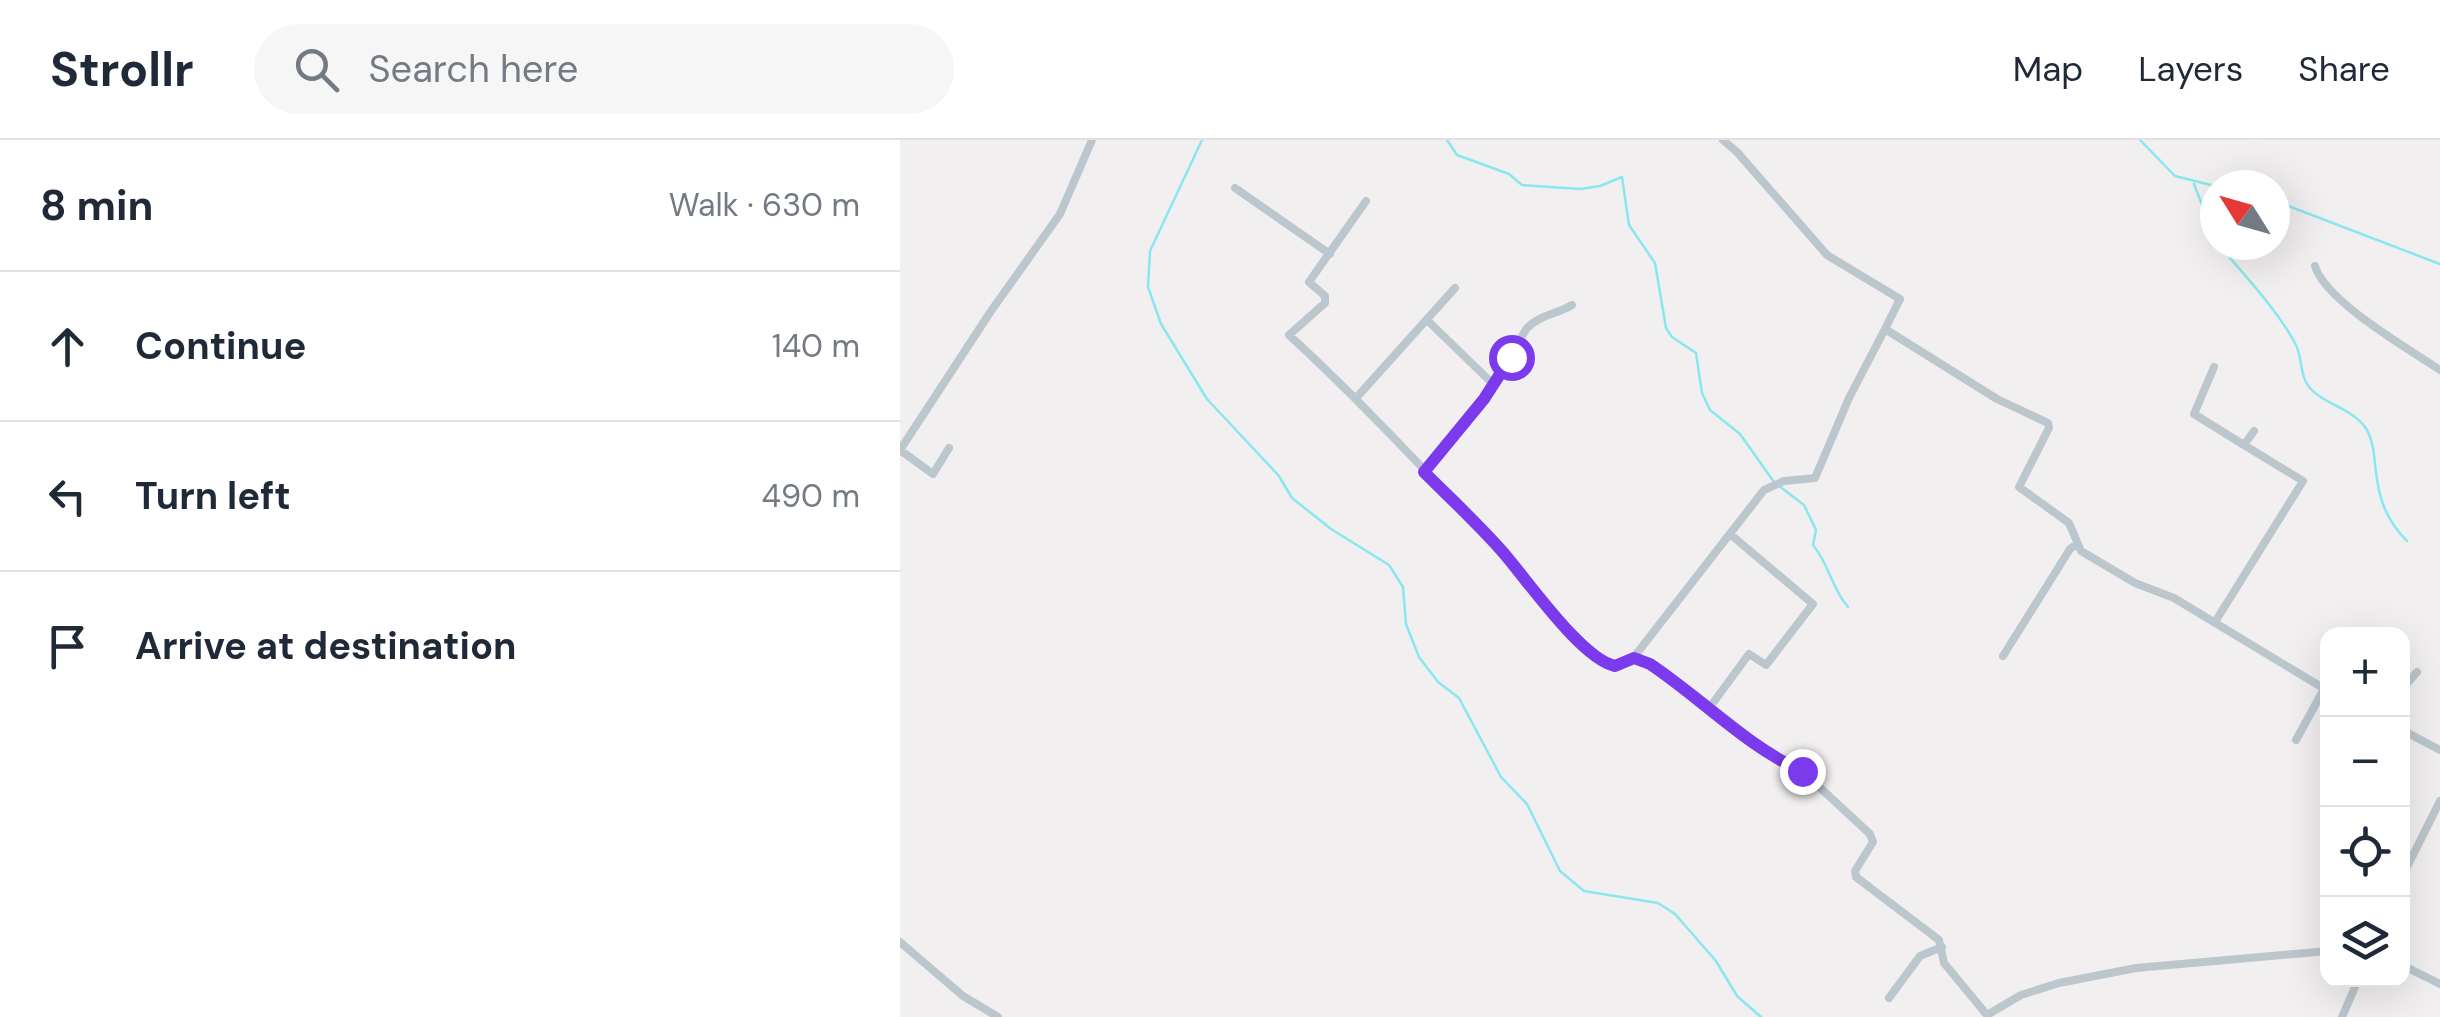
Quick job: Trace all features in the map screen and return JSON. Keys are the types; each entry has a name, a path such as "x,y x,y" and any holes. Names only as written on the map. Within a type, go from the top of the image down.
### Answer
{"street":[{"path":"949,448 933,474 900,450 1060,214 1092,140"},
{"path":"1366,201 1309,282 1325,296 1325,304 1289,335 1357,397 1594,655 1615,666 1634,658 1764,490 1784,481 1810,481 1819,473 1850,398 1900,299 1827,254 1722,140"},
{"path":"1235,188 1330,254"},
{"path":"2315,266 2318,276 2356,312 2440,370"},
{"path":"1357,397 1455,288"},
{"path":"1424,472 1493,384 1532,323 1572,305"},
{"path":"1427,320 1493,384"},
{"path":"1886,329 1996,398 2048,423 2020,487 2069,523 2080,552 2214,622 2320,686"},
{"path":"2214,368 2194,414 2303,480 2214,622"},
{"path":"2244,446 2254,431"},
{"path":"1710,707 1750,654 1766,666 1813,604 1730,534"},
{"path":"2003,656 2070,549 2077,544"},
{"path":"1634,658 1650,664 1780,761 1802,771 1870,834 1874,842 1854,871 1856,877 1936,936 1944,964 1986,1016 2021,994 2136,968 2320,952"},
{"path":"2410,680 2418,672"},
{"path":"2296,740 2320,700"},
{"path":"2410,734 2440,750"},
{"path":"2410,860 2440,802"},
{"path":"2430,818 2440,824"},
{"path":"900,942 964,996 998,1017"},
{"path":"1888,998 1920,956 1942,947"},
{"path":"2410,969 2440,984"},
{"path":"2342,1017 2355,987"}],"waterway":[{"path":"1202,140 1150,251 1148,287 1161,324 1207,399 1279,476 1292,498 1331,529 1389,565 1403,587 1406,624 1419,657 1438,682 1459,698 1501,777 1527,804 1560,871 1584,891 1658,903 1675,914 1716,961 1737,996 1761,1017"},
{"path":"1447,140 1457,155 1509,174 1522,185 1580,189 1622,177 1629,225 1655,263 1666,328 1672,337 1696,353 1702,393 1710,410 1740,434 1774,482 1804,505 1816,530 1813,545 1848,607"},
{"path":"2140,140 2175,176 2200,182"},
{"path":"2194,184 2200,199"},
{"path":"2290,207 2440,264"},
{"path":"2232,260 2287,330 2309,387 2365,427 2372,443 2382,501 2389,518 2407,541"}],"route":[{"path":"1511,357 1484,399 1424,472 1500,549 1594,655 1615,666 1634,658 1650,664 1758,746 1802,771"}]}
